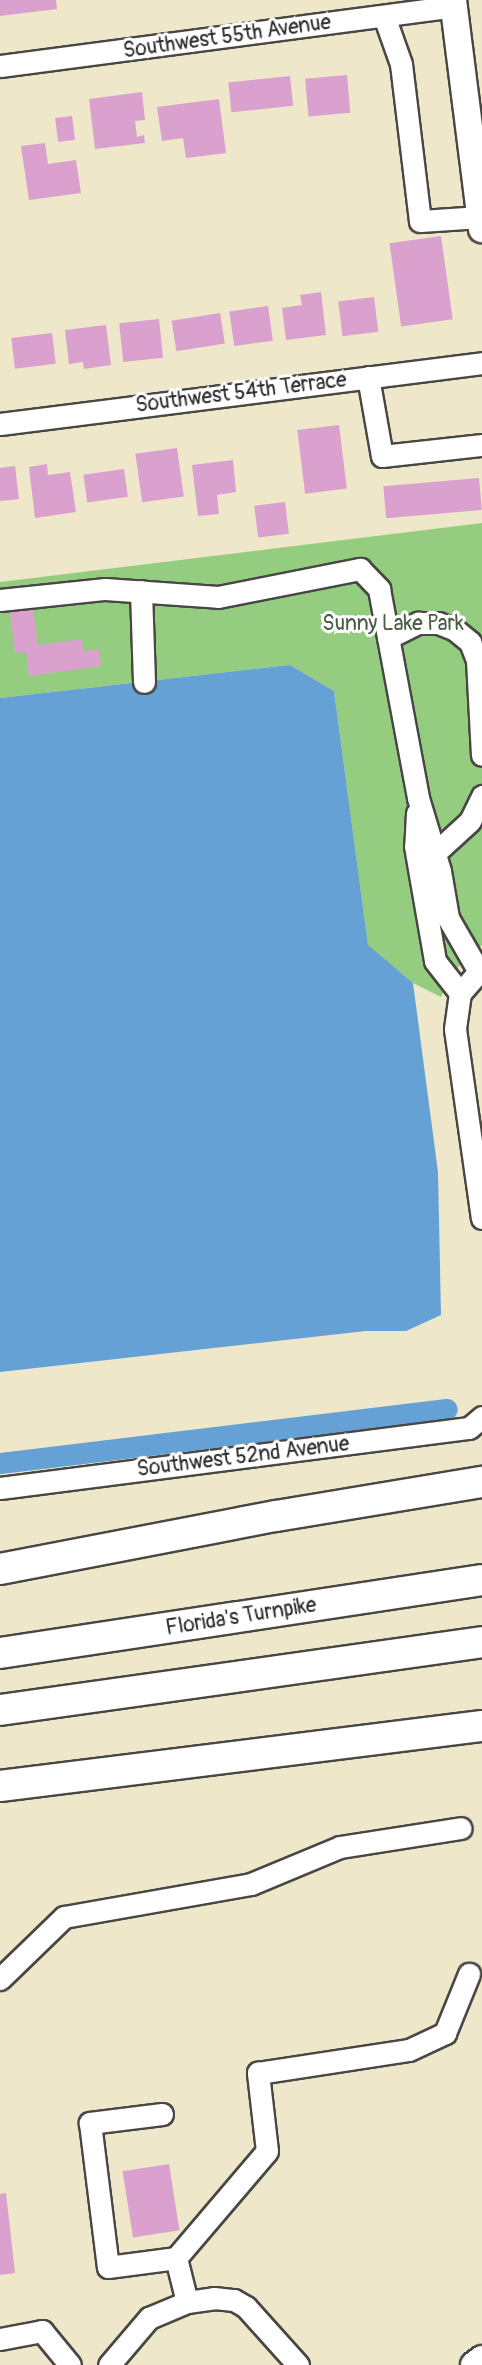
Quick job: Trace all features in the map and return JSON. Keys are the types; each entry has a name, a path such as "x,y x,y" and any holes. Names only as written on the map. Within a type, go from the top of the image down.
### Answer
{"highway":[{"path":"0,1569 358,1501 482,1482"},
{"name":"Florida's Turnpike","path":"0,1653 482,1580"},
{"path":"0,1710 482,1642"},
{"path":"0,1786 482,1726"}],"main road":[{"path":"454,3 481,223"},
{"path":"474,2365 482,2359"}],"street":[{"name":"Southwest 55th Avenue","path":"0,66 384,16 454,3"},
{"path":"384,16 401,64 420,221 481,223"},
{"name":"Southwest 54th Terrace","path":"0,424 482,363"},
{"path":"368,376 382,456 482,445"},
{"path":"0,600 105,588 218,597 360,569 379,589 418,798 435,853 448,918 480,969 460,993 456,1029 482,1218"},
{"path":"141,591 144,682"},
{"path":"388,638 418,623 438,623 454,629 470,642 477,660 482,755"},
{"path":"435,853 470,821 482,796"},
{"path":"418,798 415,846 435,961 460,993"},
{"name":"Southwest 52nd Avenue","path":"0,1488 469,1428 482,1417"},
{"path":"0,1979 64,1917 251,1884 340,1847 461,1828"},
{"path":"162,2114 90,2123 108,2267 176,2258 267,2151 258,2073 418,2045 445,2033 470,1974"},
{"path":"176,2258 187,2302"},
{"path":"109,2365 149,2318 187,2302 234,2300 246,2307 298,2365"},
{"path":"0,2339 42,2331 70,2365"}],"green space":[{"name":"Sunny Lake Park","path":"482,523 482,945 454,971 441,997 413,983 368,946 334,691 290,665 0,698 0,582"}],"water":[{"path":"290,665 334,691 368,945 413,983 438,1172 441,1315 406,1331 366,1331 0,1372 0,698"}],"building":[{"path":"0,0 56,0 57,9 0,16"},
{"path":"347,75 350,113 308,117 305,79"},
{"path":"290,76 293,106 231,112 228,82"},
{"path":"142,92 145,120 135,121 137,137 144,135 145,143 95,149 89,99"},
{"path":"219,99 226,153 186,158 183,138 162,141 157,107"},
{"path":"72,116 75,140 58,142 55,118"},
{"path":"45,143 48,164 76,160 81,193 29,200 21,146"},
{"path":"441,236 453,319 401,326 390,243"},
{"path":"321,292 326,335 286,340 282,308 302,305 300,295"},
{"path":"374,297 378,332 343,336 338,301"},
{"path":"268,306 273,341 234,346 229,311"},
{"path":"220,313 225,344 176,351 172,321"},
{"path":"159,319 163,358 123,362 119,323"},
{"path":"106,325 111,365 84,369 83,362 69,364 65,330"},
{"path":"52,333 56,364 15,369 11,338"},
{"path":"339,425 347,489 305,494 297,430"},
{"path":"177,448 184,497 142,502 135,454"},
{"path":"233,460 236,492 217,495 219,514 198,516 192,465"},
{"path":"47,464 48,475 70,472 76,512 35,518 29,467"},
{"path":"15,466 19,499 0,501 0,468"},
{"path":"124,469 128,497 87,502 83,475"},
{"path":"479,478 482,510 386,518 383,486"},
{"path":"285,502 289,534 258,538 254,506"},
{"path":"33,609 38,645 82,639 83,651 99,649 101,666 29,676 26,652 15,653 10,612"},
{"path":"169,2164 179,2230 133,2238 123,2171"},
{"path":"6,2193 15,2273 0,2275 0,2194"}],"waterway":[{"path":"0,1463 447,1409"}]}
